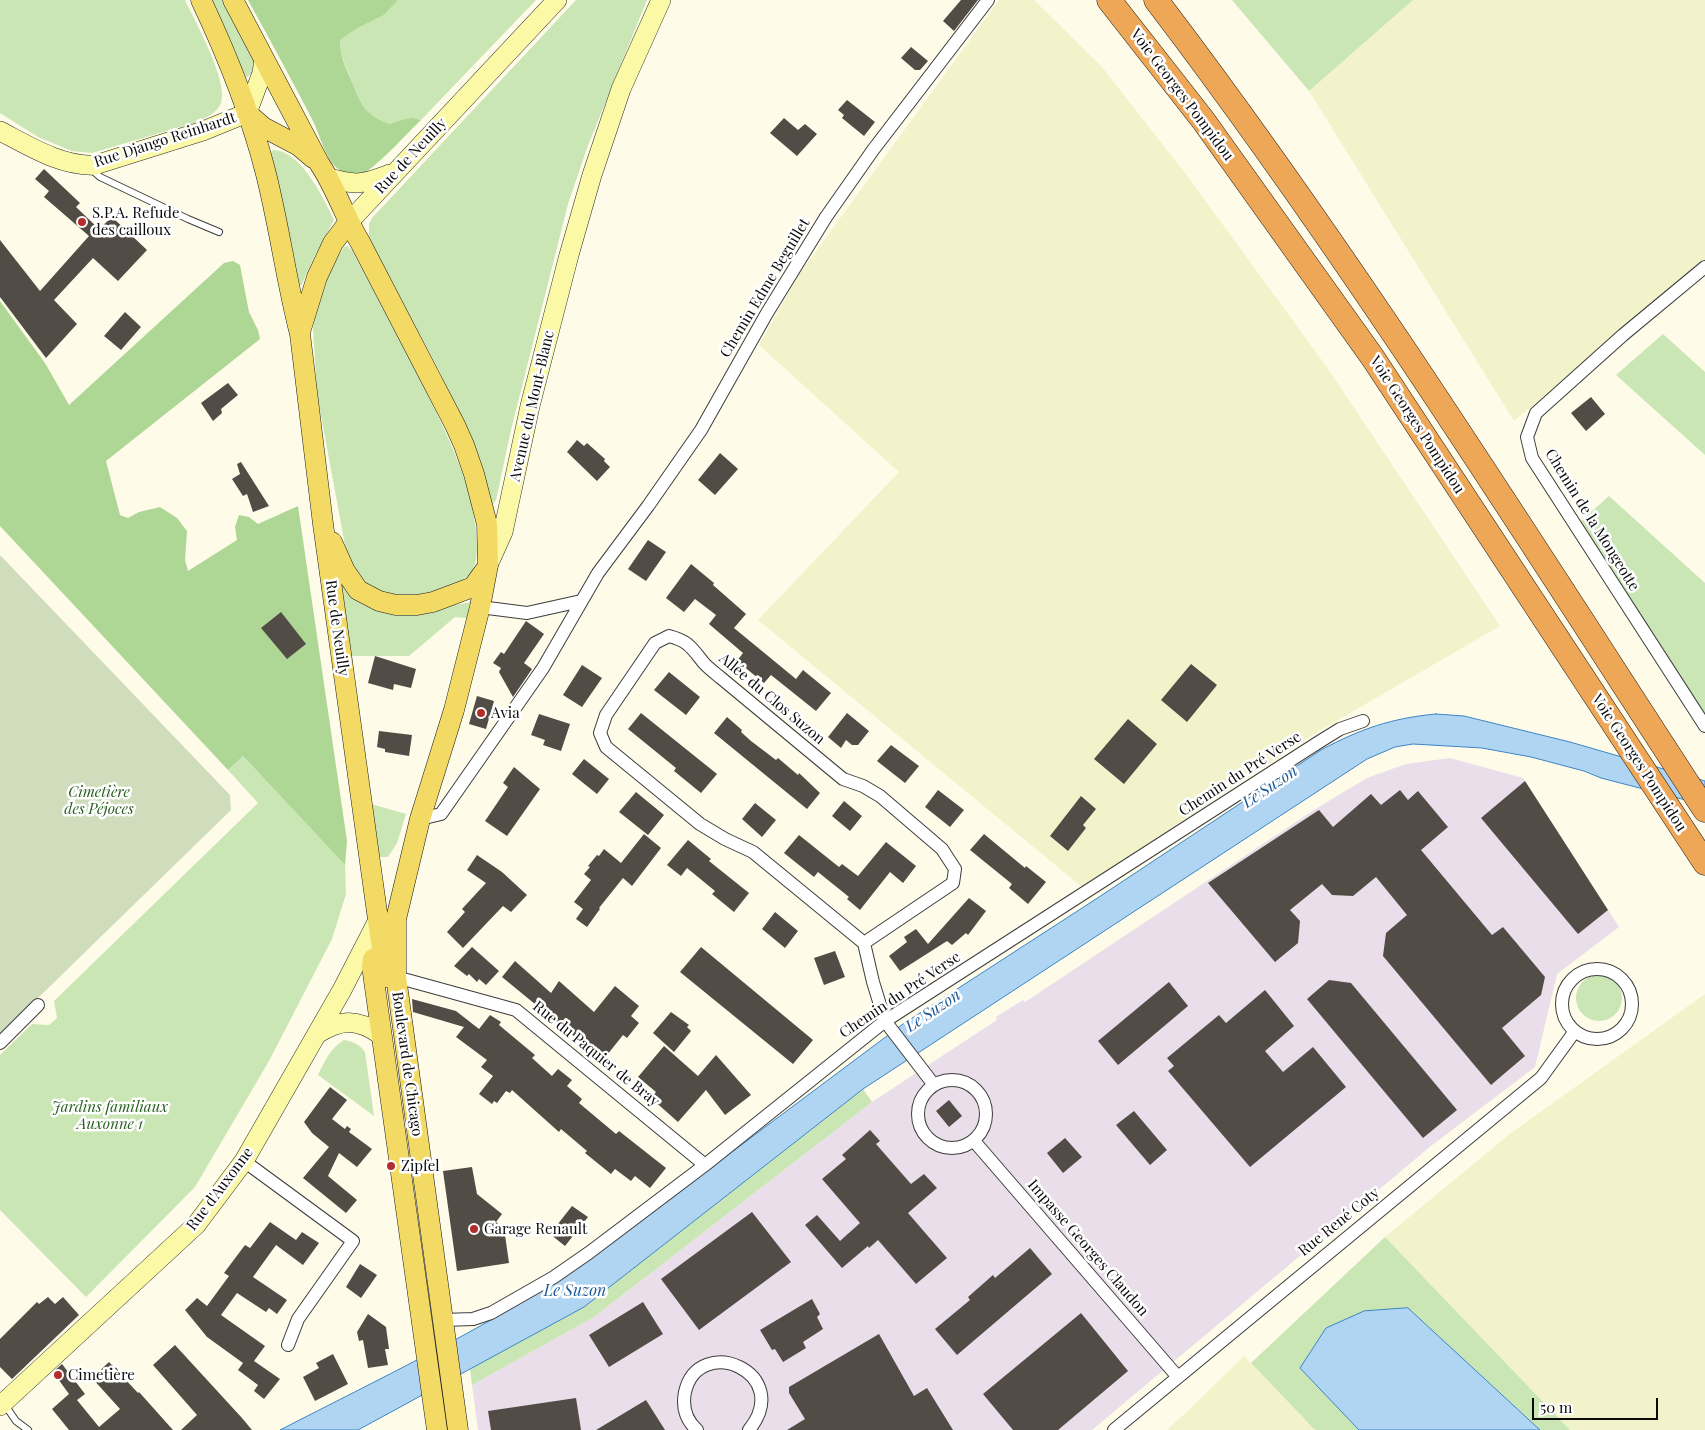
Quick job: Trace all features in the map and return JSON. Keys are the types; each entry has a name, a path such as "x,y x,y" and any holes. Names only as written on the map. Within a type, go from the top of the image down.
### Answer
{"highway":[{"name":"Voie Georges Pompidou","path":"1110,0 1203,120 1373,358 1705,864"},
{"name":"Voie Georges Pompidou","path":"1156,0 1248,123 1328,236 1705,810"}],"main road":[{"name":"Rue de Neuilly","path":"201,0 232,72 265,170 300,334 323,524 377,922"},
{"path":"233,0 324,170 348,223 360,242 464,446 474,474 486,524 488,565 473,588 417,605 396,605 380,601 358,590 345,571 323,524"},
{"name":"Rue de Neuilly","path":"300,334 317,278 334,243 348,223 558,0"},
{"name":"Avenue du Mont-Blanc","path":"420,818 454,710 480,606 488,565 503,532 530,406 592,175 621,89 661,0"},
{"path":"264,59 262,73 247,113 263,127 299,146 324,170 349,184 364,183 396,171"},
{"name":"Rue Django Reinhardt","path":"0,131 49,155 69,162 86,165 95,164 203,131 247,113"},
{"path":"407,1061 394,1035 377,922 420,818"},
{"name":"Boulevard de Chicago","path":"420,818 396,919 396,977 458,1430"},
{"name":"Rue d'Auxonne","path":"1,1404 196,1225 244,1161 317,1034 377,922"},
{"name":"Boulevard de Chicago","path":"377,922 372,966 437,1430"},
{"path":"317,1034 329,1026 345,1022 371,1028 381,1035"}],"street":[{"name":"Chemin Edme Beguillet","path":"420,818 441,814 543,668 598,573 701,430 767,313 826,217 872,150 988,0"},
{"name":"Chemin de la Mongeotte","path":"1705,267 1623,335 1536,413 1527,436 1532,458 1705,726"},
{"path":"480,606 527,613 582,601"},
{"name":"Allée du Clos Suzon","path":"669,636 682,640 694,649 704,663 721,678 843,779 863,786 880,796 942,849 955,869 952,883 864,943 753,852 725,839 700,824 606,747 600,733 606,715 655,643 669,636"},
{"name":"Chemin du Pré Verse","path":"444,1329 491,1313 554,1277 705,1165 885,1021 1319,742 1340,729 1362,721"},
{"path":"864,943 885,1021 934,1085"},
{"path":"1601,969 1612,972 1621,978 1628,988 1632,999 1631,1011 1627,1022 1619,1031 1609,1036 1598,1038 1586,1036 1575,1031 1566,1017 1562,1001 1565,990 1571,981 1579,973 1601,969"},
{"name":"Rue du Paquier de Bray","path":"396,977 516,1010 705,1165"},
{"path":"0,1043 38,1005"},
{"name":"Rue René Coty","path":"1114,1430 1541,1078 1575,1031"},
{"path":"945,1080 967,1083 983,1099 986,1110 986,1122 982,1133 974,1141 959,1148 942,1147 932,1142 924,1134 918,1113 920,1102 926,1092 934,1085 945,1080"},
{"name":"Impasse Georges Claudon","path":"974,1141 1178,1376"},
{"path":"244,1161 353,1241 298,1319 288,1345"},
{"path":"697,1430 691,1424 685,1412 686,1386 694,1375 704,1367 716,1362 728,1362 740,1366 750,1374 758,1384 762,1396 757,1420 749,1430"}],"lane":[{"path":"86,165 100,178 188,220 218,232"},
{"path":"1,1404 16,1421 28,1430"}],"shaded area":[{"path":"1450,758 1523,778 1619,927 1557,974 1535,1067 1431,1146 1092,1430 478,1430 472,1385 594,1317 872,1102 997,1020 996,1017 1023,1000 1025,1002 1317,808 1367,778 1406,764"}],"green space":[{"path":"0,0 185,0 216,67 222,93 221,103 214,112 197,122 92,153 72,151 38,137 0,113"},
{"path":"212,0 224,0 254,55 252,73 246,78"},
{"path":"248,0 398,0 384,15 356,29 340,40 341,53 345,67 365,109 375,117 390,124 409,118 421,120 373,167 365,172 354,175 339,169 329,158 313,121"},
{"path":"398,0 536,0 421,120 409,118 390,124 375,117 365,109 344,62 340,40 356,29 384,15"},
{"path":"576,0 647,0 587,148 568,204 511,430 496,500 492,505 476,450 439,370 369,239 369,224 372,218"},
{"path":"999,0 1034,0 1102,67 1188,177 1326,366 1500,626 1319,731 1082,887 758,620 899,472 759,345 798,276"},
{"path":"1232,0 1413,0 1309,91"},
{"path":"1413,0 1705,0 1705,260 1514,421 1309,91"},
{"path":"273,150 283,152 302,167 318,189 334,220 301,286 297,279 282,199 271,155"},
{"path":"347,246 352,250 393,327 440,421 456,456 468,491 476,528 477,550 474,567 466,577 446,589 421,595 386,594 363,582 357,574 345,545 317,394 313,329 320,296 331,269 344,247"},
{"path":"233,261 240,265 249,312 258,330 260,339 106,461 120,515 128,518 139,512 160,507 177,518 187,531 185,560 188,571 237,540 235,527 239,515 249,517 258,524 298,506 347,841 345,865 243,756 228,770 0,526 0,301 45,363 69,405 224,263"},
{"path":"1663,334 1705,372 1705,455 1616,375"},
{"path":"1609,496 1705,583 1705,714 1580,522"},
{"name":"Cimetière des Péjoces","path":"0,555 230,795 231,810 0,1035"},
{"path":"341,581 416,611 472,602 467,618 455,617 409,656 351,656"},
{"name":"Jardins familiaux Auxonne 1","path":"243,756 345,865 346,894 332,939 269,1061 195,1187 86,1297 0,1210 0,1055 32,1024 49,1025 57,1018 54,1001 258,803 228,770"},
{"path":"371,804 406,814 397,843 388,857 379,857"},
{"path":"1594,975 1604,975 1616,981 1621,989 1621,1007 1616,1015 1608,1020 1594,1021 1586,1018 1579,1011 1576,1003 1576,993 1579,985 1586,978"},
{"path":"1705,994 1705,1430 1570,1430 1385,1237 1511,1133"},
{"path":"344,1040 356,1044 365,1052 374,1116 318,1075 331,1051"},
{"path":"863,1089 872,1102 594,1317 472,1385 470,1369 584,1307"},
{"path":"1385,1237 1570,1430 1540,1430 1408,1308 1301,1368 1359,1430 1315,1430 1251,1363"},
{"path":"1244,1356 1315,1430 1167,1430 1193,1406"}],"water":[{"name":"Le Suzon","path":"1436,714 1464,716 1570,742 1705,781 1705,805 1601,778 1584,771 1531,757 1482,748 1413,744 1395,747 1367,759 863,1089 584,1307 358,1430 280,1430 466,1334 574,1270 903,1024 1321,750 1363,730 1405,718"},
{"path":"1408,1308 1540,1430 1359,1430 1300,1368 1326,1328 1364,1311"}],"building":[{"path":"961,0 978,0 954,31 943,21"},
{"path":"911,47 928,61 920,70 915,70 901,58"},
{"path":"847,100 875,122 864,136 842,118 844,115 838,110"},
{"path":"784,118 798,130 805,124 817,134 797,156 770,133"},
{"path":"44,169 80,203 76,207 99,229 112,217 147,250 118,281 93,258 54,300 77,324 46,358 0,297 0,240 40,291 89,236 44,197 49,191 35,179"},
{"path":"125,312 141,327 121,350 104,336"},
{"path":"228,383 238,395 221,409 222,413 213,421 201,403"},
{"path":"1591,397 1605,414 1586,431 1571,413"},
{"path":"577,440 584,446 587,443 605,459 604,461 610,467 597,481 567,452"},
{"path":"720,453 738,469 715,495 698,480"},
{"path":"241,462 269,506 253,512 247,494 243,496 232,479 240,474 237,464"},
{"path":"648,540 666,552 646,581 628,569"},
{"path":"691,564 746,614 734,628 796,679 803,670 831,693 816,711 771,675 764,683 737,661 743,653 709,624 716,615 695,599 684,612 666,598"},
{"path":"281,612 306,644 287,659 261,628"},
{"path":"526,621 544,634 524,663 532,669 513,697 499,672 501,668 493,663 501,652 504,654"},
{"path":"375,656 416,669 411,688 394,684 393,690 368,683"},
{"path":"1191,664 1217,685 1187,722 1161,700"},
{"path":"582,665 602,678 582,707 563,695"},
{"path":"669,672 700,697 686,715 654,690"},
{"path":"477,696 494,701 486,729 469,724"},
{"path":"641,713 717,774 701,793 674,771 676,768 628,729"},
{"path":"847,713 869,731 858,745 852,745 846,740 841,748 828,737"},
{"path":"539,714 570,724 561,751 543,745 545,740 531,735"},
{"path":"727,717 751,741 776,760 778,758 798,775 799,773 820,793 807,809 714,733"},
{"path":"1128,719 1157,744 1124,784 1094,759"},
{"path":"379,731 412,735 409,756 385,752 385,749 377,747"},
{"path":"891,745 919,766 905,783 877,761"},
{"path":"584,759 609,779 597,794 572,774"},
{"path":"514,767 540,789 507,836 485,821 508,787 503,783"},
{"path":"1525,781 1608,910 1578,934 1481,818"},
{"path":"938,790 964,810 950,827 925,807"},
{"path":"1400,790 1408,800 1418,791 1448,827 1421,850 1492,935 1503,927 1545,977 1541,995 1502,1028 1525,1056 1491,1085 1383,956 1386,933 1407,915 1376,877 1353,896 1332,895 1322,884 1290,910 1300,921 1298,943 1275,962 1208,883 1319,810 1333,827 1371,794 1381,805"},
{"path":"636,792 664,815 648,835 619,812"},
{"path":"1081,796 1096,809 1083,825 1086,828 1068,851 1050,836"},
{"path":"844,801 862,816 850,831 832,816"},
{"path":"755,803 776,820 762,837 742,819"},
{"path":"644,834 661,848 632,886 623,878 599,908 587,927 576,919 583,909 574,902 591,880 584,874 590,867 588,866 604,849 621,863"},
{"path":"984,834 1025,868 1026,866 1046,882 1028,904 1009,888 1012,884 970,850"},
{"path":"799,835 839,867 842,864 858,876 886,842 916,866 903,883 890,872 860,910 847,899 849,897 818,872 814,877 784,853"},
{"path":"688,840 711,859 709,861 749,893 734,912 712,894 715,891 687,868 681,876 667,865"},
{"path":"477,855 502,872 527,895 511,912 503,906 463,948 447,932 465,912 462,909 486,883 467,870"},
{"path":"969,898 986,911 968,935 966,933 952,945 947,941 900,971 889,956 907,942 904,937 916,929 928,944"},
{"path":"775,912 798,931 785,948 762,929"},
{"path":"472,947 499,971 486,985 479,979 477,982 469,974 467,976 454,966"},
{"path":"701,947 813,1040 793,1064 680,972"},
{"path":"835,951 845,977 824,985 814,958"},
{"path":"515,961 551,993 559,981 594,1012 615,986 639,1006 631,1016 639,1023 627,1038 623,1035 603,1060 502,977"},
{"path":"1329,980 1351,983 1457,1110 1423,1138 1307,999"},
{"path":"1169,982 1188,1006 1118,1065 1098,1041"},
{"path":"1265,990 1294,1026 1265,1051 1283,1072 1313,1047 1346,1087 1250,1167 1168,1071 1174,1066 1167,1058 1219,1015 1226,1023"},
{"path":"412,999 456,1011 479,1029 490,1015 501,1022 499,1025 535,1055 532,1058 552,1076 558,1069 572,1080 567,1086 582,1099 579,1103 616,1134 619,1131 666,1168 650,1188 635,1176 631,1181 615,1169 611,1174 585,1153 587,1151 561,1129 559,1132 512,1090 510,1093 506,1091 497,1103 494,1101 492,1104 479,1094 493,1076 481,1067 487,1060 456,1037 464,1027 413,1012"},
{"path":"671,1012 689,1025 687,1027 691,1031 674,1052 653,1033"},
{"path":"664,1046 698,1076 716,1055 751,1095 725,1115 706,1090 678,1122 651,1098 656,1092 638,1077"},
{"path":"330,1087 347,1100 332,1119 345,1129 347,1126 351,1129 349,1132 372,1149 357,1167 339,1153 328,1176 357,1200 346,1213 303,1178 329,1147 312,1133 304,1122"},
{"path":"949,1100 962,1116 949,1127 936,1111"},
{"path":"1134,1111 1167,1150 1150,1165 1116,1125"},
{"path":"870,1130 880,1141 876,1144 911,1184 924,1174 937,1188 908,1213 947,1258 916,1284 878,1240 842,1268 805,1225 817,1215 840,1241 860,1223 822,1179 846,1159 842,1155"},
{"path":"1065,1138 1082,1157 1063,1173 1047,1153"},
{"path":"472,1167 477,1194 502,1214 496,1222 504,1228 509,1263 457,1271 443,1171"},
{"path":"572,1206 588,1217 565,1246 550,1234"},
{"path":"752,1212 791,1262 699,1330 661,1279"},
{"path":"270,1222 296,1240 302,1232 319,1243 303,1265 276,1245 253,1277 287,1300 277,1314 269,1308 266,1312 237,1293 221,1315 265,1346 254,1361 280,1379 264,1399 254,1391 258,1385 238,1370 243,1363 207,1337 185,1310 197,1298 207,1306 229,1276 224,1273 245,1245 250,1248"},
{"path":"1030,1248 1052,1274 957,1355 935,1329 970,1300 968,1297 993,1275 995,1278"},
{"path":"360,1264 377,1275 361,1298 346,1287"},
{"path":"48,1297 55,1304 63,1297 79,1315 12,1379 0,1367 0,1339 37,1302 39,1304"},
{"path":"812,1299 820,1314 817,1317 823,1329 803,1342 806,1348 783,1362 775,1349 772,1350 760,1330"},
{"path":"643,1302 663,1334 609,1367 589,1335"},
{"path":"1081,1313 1128,1371 1058,1430 1013,1430 983,1394"},
{"path":"368,1314 386,1327 389,1349 385,1349 388,1365 368,1368 363,1340 359,1341 357,1332"},
{"path":"879,1334 914,1396 927,1388 953,1430 787,1430 805,1419 789,1393 789,1387"},
{"path":"175,1345 252,1430 181,1430 197,1415 153,1365"},
{"path":"333,1354 348,1384 315,1401 303,1377 319,1368 316,1363"},
{"path":"109,1362 173,1430 69,1430 52,1409 69,1394 53,1372 62,1364 85,1394 77,1400 99,1427 120,1409 92,1378"},
{"path":"576,1398 581,1430 491,1430 488,1411"},
{"path":"646,1400 665,1430 596,1430"}],"place":[{"name":"S.P.A. Refude des cailloux","path":"82,222"},
{"name":"Avia","path":"481,713"},
{"name":"Zipfel","path":"391,1166"},
{"name":"Garage Renault","path":"474,1229"},
{"name":"Cimetière","path":"58,1375"}]}
